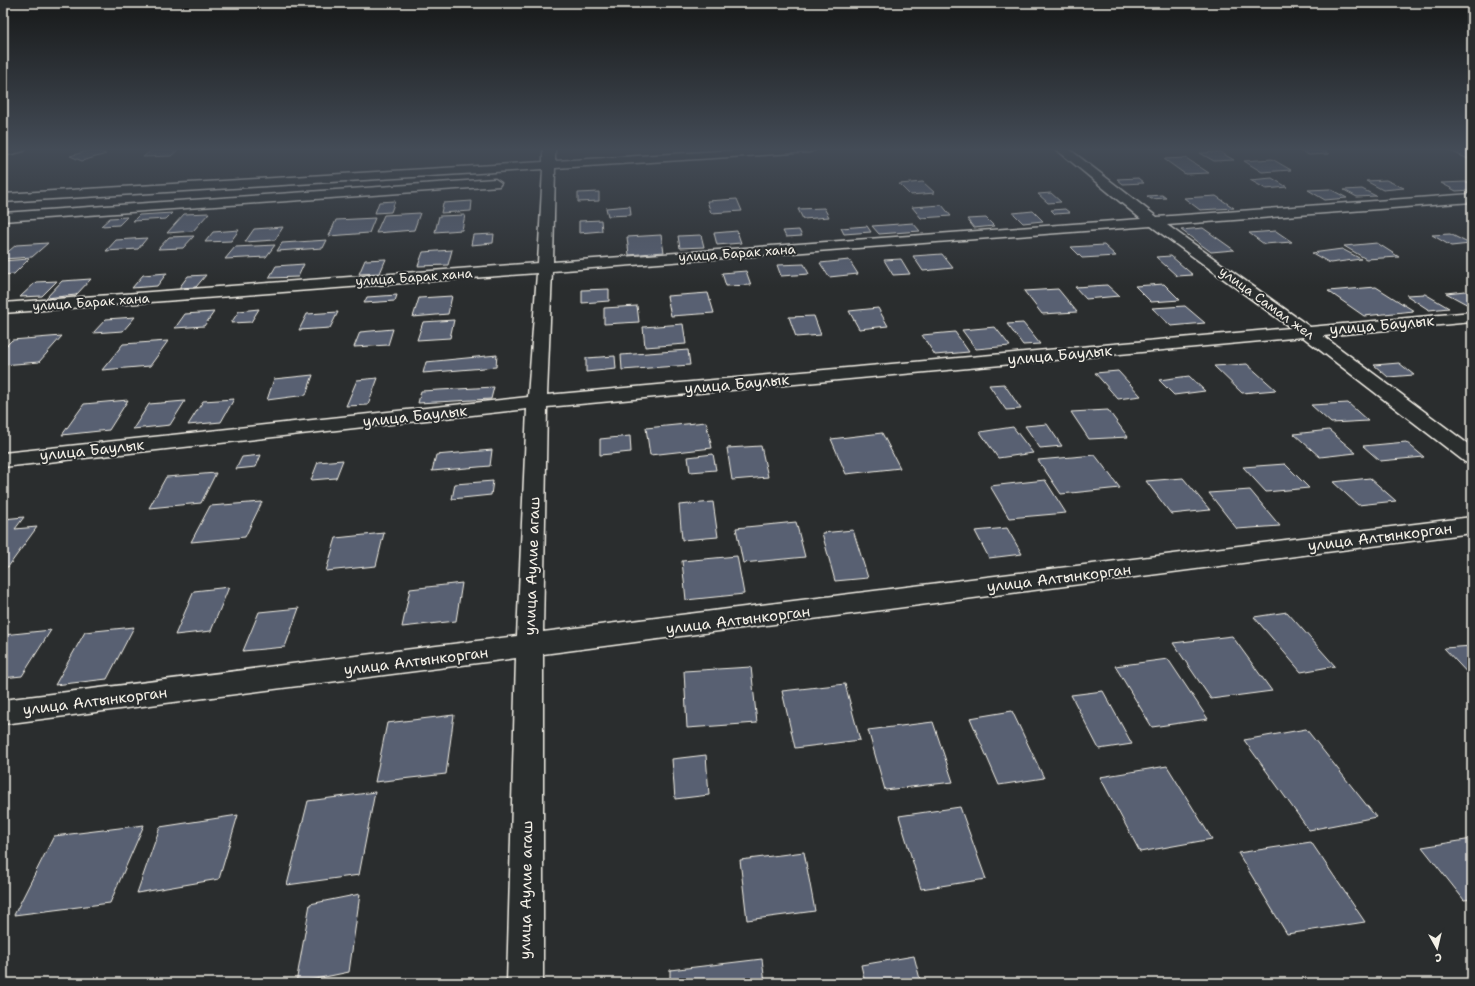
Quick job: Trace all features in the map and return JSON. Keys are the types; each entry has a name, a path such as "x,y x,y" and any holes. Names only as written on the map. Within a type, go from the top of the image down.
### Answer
{"street":[{"path":"3,217 321,195"},
{"name":"улица Аулие агаш","path":"525,983 529,646 537,402 546,267 545,195"},
{"name":"улица Самал жел","path":"1120,195 1154,222 1307,332 1472,457"},
{"name":"улица Барак хана","path":"3,308 1472,198"},
{"name":"улица Баулык","path":"3,460 537,402 1472,317"},
{"name":"улица Алтынкорган","path":"3,712 1472,525"}],"building":[{"path":"578,195 599,195 599,201 578,202"},
{"path":"1039,195 1053,195 1061,202 1048,203"},
{"path":"1162,195 1166,198 1151,199 1147,196"},
{"path":"1317,195 1341,195 1347,198 1325,200"},
{"path":"1353,195 1376,196 1357,197"},
{"path":"1216,196 1234,208 1200,210 1184,198"},
{"path":"737,199 742,211 711,213 707,201"},
{"path":"395,201 391,212 375,213 379,202"},
{"path":"472,201 471,211 441,213 443,203"},
{"path":"942,205 951,216 921,218 912,207"},
{"path":"630,206 631,215 608,216 606,208"},
{"path":"824,208 829,217 803,219 798,209"},
{"path":"1065,209 1070,213 1055,214 1051,210"},
{"path":"1033,211 1043,221 1023,223 1013,213"},
{"path":"172,213 166,219 133,221 139,215"},
{"path":"209,213 193,231 167,233 184,214"},
{"path":"420,213 414,230 376,233 384,215"},
{"path":"465,215 462,230 435,232 439,216"},
{"path":"127,217 119,225 101,226 110,218"},
{"path":"375,218 369,233 329,236 336,220"},
{"path":"986,218 994,226 974,228 967,219"},
{"path":"601,220 602,231 579,233 579,221"},
{"path":"913,223 920,231 879,234 872,226"},
{"path":"867,226 871,232 844,234 841,228"},
{"path":"283,227 275,240 245,242 254,229"},
{"path":"1203,228 1234,250 1211,252 1181,230"},
{"path":"239,230 231,241 205,242 213,232"},
{"path":"799,230 802,236 786,237 783,231"},
{"path":"737,231 741,243 717,245 714,233"},
{"path":"1276,231 1292,242 1264,244 1249,233"},
{"path":"494,234 493,243 471,245 473,235"},
{"path":"1450,234 1470,244 1451,246 1432,235"},
{"path":"661,235 664,252 629,255 627,237"},
{"path":"701,235 704,247 680,248 678,236"},
{"path":"194,236 183,248 158,249 169,237"},
{"path":"147,238 138,249 106,251 116,240"},
{"path":"327,240 323,248 277,251 282,243"},
{"path":"48,243 32,257 3,259 3,256 16,245"},
{"path":"1377,243 1399,257 1366,259 1344,246"},
{"path":"275,245 266,257 225,259 235,247"},
{"path":"1104,245 1116,256 1082,258 1071,247"},
{"path":"1342,249 1361,259 1330,263 1312,253"},
{"path":"452,250 448,265 418,266 423,252"},
{"path":"942,254 953,268 923,271 913,256"},
{"path":"1171,256 1193,275 1177,276 1156,257"},
{"path":"29,259 14,274 3,275 3,261"},
{"path":"386,259 380,273 359,274 365,260"},
{"path":"901,259 910,274 893,275 884,260"},
{"path":"849,260 858,274 829,277 820,263"},
{"path":"304,264 298,277 269,278 276,266"},
{"path":"804,264 809,274 781,276 777,265"},
{"path":"746,271 751,285 726,286 722,273"},
{"path":"167,273 157,286 132,288 143,275"},
{"path":"206,275 196,287 179,288 188,276"},
{"path":"91,279 76,295 46,298 62,281"},
{"path":"57,281 42,296 20,297 36,282"},
{"path":"1164,284 1180,300 1151,302 1135,286"},
{"path":"1107,285 1119,296 1086,299 1075,287"},
{"path":"1376,287 1414,311 1364,316 1328,291"},
{"path":"609,289 609,301 582,303 582,290"},
{"path":"1058,289 1077,312 1042,314 1024,291"},
{"path":"1465,291 1472,295 1472,307 1446,293"},
{"path":"708,293 714,313 671,316 667,296"},
{"path":"1425,294 1449,308 1429,310 1406,295"},
{"path":"397,295 395,301 364,303 367,297"},
{"path":"452,296 448,314 413,317 419,298"},
{"path":"637,306 639,322 604,324 604,308"},
{"path":"1185,306 1205,323 1171,326 1152,308"},
{"path":"878,308 888,326 859,329 849,311"},
{"path":"259,309 251,322 231,323 239,311"},
{"path":"214,312 204,326 175,328 185,314"},
{"path":"338,312 330,328 299,330 307,314"},
{"path":"814,316 821,335 796,337 789,317"},
{"path":"135,317 123,331 93,333 106,319"},
{"path":"454,320 450,338 417,340 423,322"},
{"path":"1023,323 1040,344 1023,345 1007,324"},
{"path":"683,324 686,344 645,347 643,327"},
{"path":"995,327 1010,346 976,349 962,330"},
{"path":"393,329 388,345 354,347 360,332"},
{"path":"955,332 969,352 935,355 922,335"},
{"path":"62,336 39,362 3,365 3,349 12,340"},
{"path":"168,341 150,366 102,370 123,344"},
{"path":"688,350 690,365 622,370 621,355"},
{"path":"497,355 496,367 423,373 426,362"},
{"path":"615,356 616,369 586,372 586,358"},
{"path":"1399,363 1414,375 1388,377 1374,365"},
{"path":"1247,364 1276,390 1242,393 1214,366"},
{"path":"1118,371 1141,396 1118,399 1095,373"},
{"path":"313,375 306,395 267,400 274,379"},
{"path":"1189,376 1205,391 1174,395 1159,380"},
{"path":"378,378 368,405 346,406 357,380"},
{"path":"1004,384 1021,409 1006,410 989,385"},
{"path":"494,387 491,399 418,403 421,391"},
{"path":"234,399 221,422 188,425 203,401"},
{"path":"128,400 109,430 62,435 84,404"},
{"path":"185,401 170,425 133,429 149,404"},
{"path":"1348,403 1368,421 1331,423 1311,405"},
{"path":"1108,410 1128,437 1089,439 1071,412"},
{"path":"706,422 712,448 650,455 646,428"},
{"path":"1047,424 1062,446 1040,448 1025,426"},
{"path":"1013,427 1033,453 998,458 980,432"},
{"path":"1329,430 1356,453 1320,457 1294,434"},
{"path":"882,433 900,468 846,474 831,439"},
{"path":"630,436 631,452 600,455 600,439"},
{"path":"1406,442 1424,457 1380,461 1363,446"},
{"path":"761,446 768,477 732,480 727,448"},
{"path":"492,450 490,466 432,471 436,455"},
{"path":"713,454 716,470 690,472 688,457"},
{"path":"261,455 256,467 236,469 242,457"},
{"path":"1095,455 1120,488 1061,494 1038,460"},
{"path":"343,460 336,478 311,480 318,462"},
{"path":"1285,464 1309,488 1266,492 1243,467"},
{"path":"216,473 201,503 149,508 166,477"},
{"path":"1183,478 1210,510 1171,514 1146,481"},
{"path":"1370,478 1396,501 1358,505 1333,482"},
{"path":"1045,480 1066,513 1009,518 990,486"},
{"path":"493,481 491,495 452,499 455,484"},
{"path":"1250,490 1280,526 1237,529 1209,493"},
{"path":"262,502 245,537 191,542 210,506"},
{"path":"713,502 718,537 682,540 679,505"},
{"path":"24,517 15,529 37,527 8,567 3,567 3,519"},
{"path":"796,522 805,557 743,563 736,528"},
{"path":"1007,528 1022,554 989,558 975,531"},
{"path":"853,530 868,578 835,581 822,533"},
{"path":"384,533 376,566 326,571 336,538"},
{"path":"737,556 744,594 686,600 682,561"},
{"path":"462,583 456,621 402,627 410,589"},
{"path":"229,587 211,631 175,635 194,591"},
{"path":"299,608 285,647 243,651 259,612"},
{"path":"1287,612 1335,666 1301,672 1254,617"},
{"path":"134,627 107,679 55,685 85,632"},
{"path":"51,630 22,676 3,678 3,635"},
{"path":"1232,636 1272,691 1211,699 1173,643"},
{"path":"1472,646 1472,678 1444,648"},
{"path":"1168,659 1208,719 1152,727 1115,666"},
{"path":"751,667 757,723 687,728 684,671"},
{"path":"845,684 860,740 795,748 782,691"},
{"path":"1103,691 1132,744 1099,749 1071,695"},
{"path":"1012,711 1044,778 999,785 970,718"},
{"path":"454,715 446,774 375,782 387,723"},
{"path":"933,722 953,782 885,790 868,730"},
{"path":"1306,729 1376,817 1309,830 1244,740"},
{"path":"706,755 709,795 675,799 672,759"},
{"path":"1167,766 1212,839 1140,852 1100,777"},
{"path":"375,792 359,875 287,885 308,801"},
{"path":"960,807 986,879 921,889 899,816"},
{"path":"238,815 219,879 137,893 160,827"},
{"path":"144,825 110,903 14,915 54,836"},
{"path":"1472,839 1472,899 1464,900 1422,847"},
{"path":"1311,842 1365,922 1287,934 1238,853"},
{"path":"804,852 815,911 747,920 740,860"},
{"path":"360,894 349,972 296,983 310,904"},
{"path":"914,956 921,983 865,983 861,965"},
{"path":"762,959 765,983 670,983 670,970"}]}
